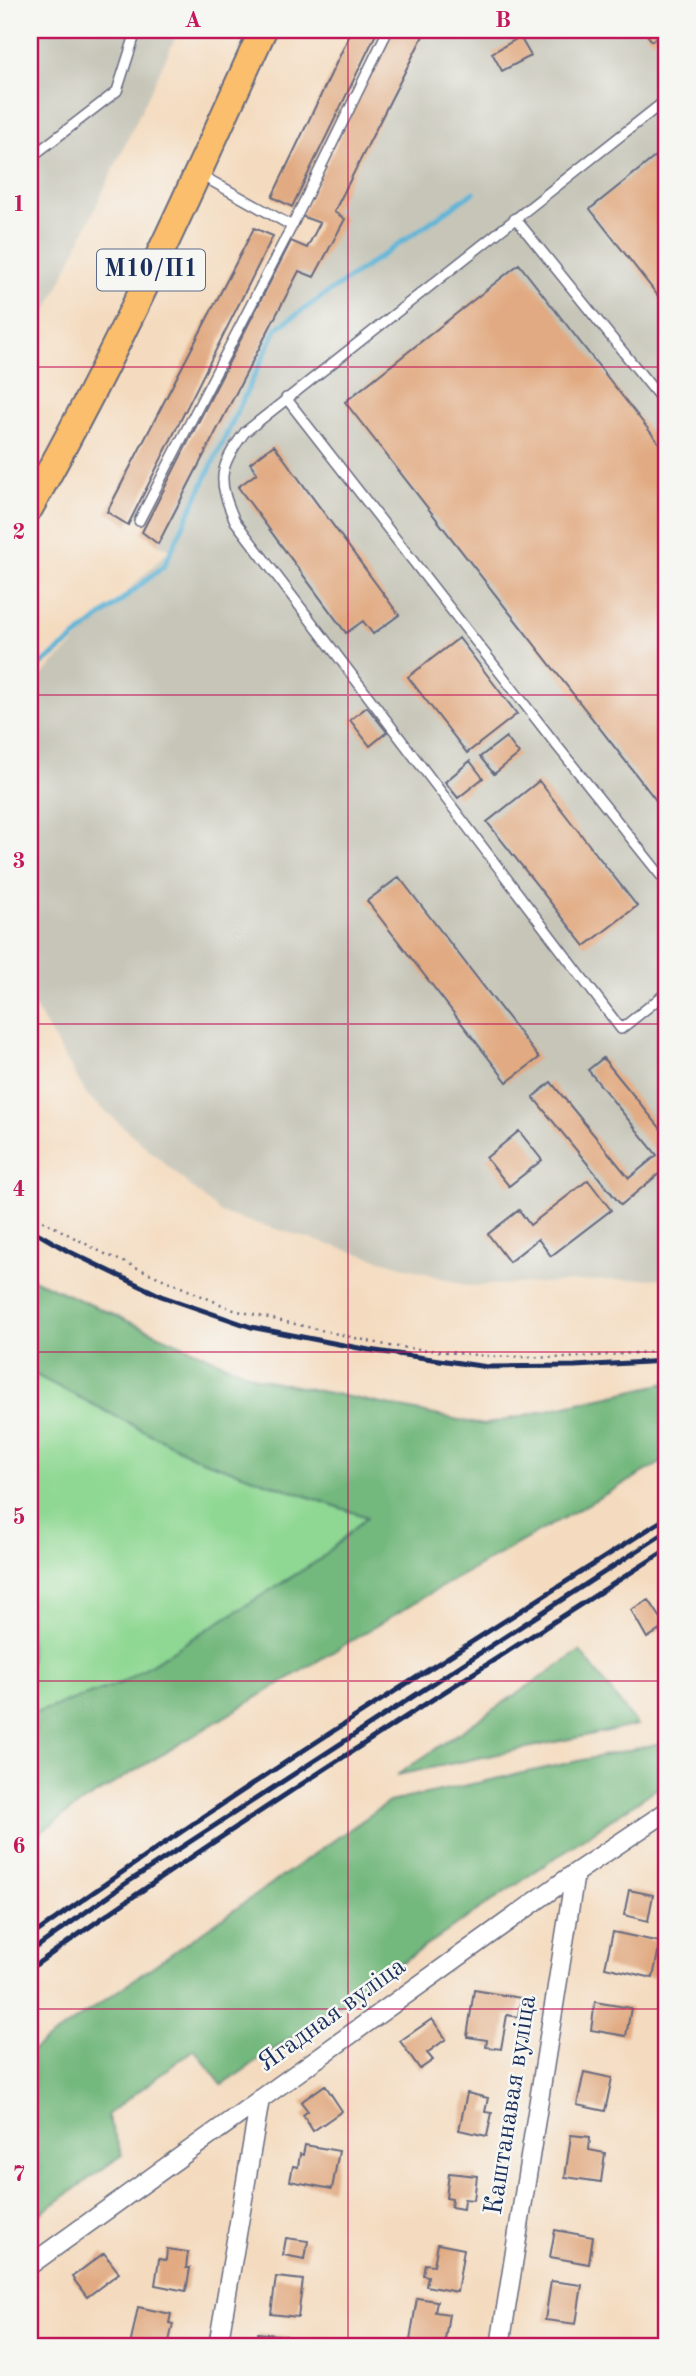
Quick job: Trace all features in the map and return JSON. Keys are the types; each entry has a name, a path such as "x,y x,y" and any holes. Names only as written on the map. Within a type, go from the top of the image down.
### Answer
{"main road":[{"name":"М10/П1","path":"30,507 66,442 198,173 263,30"}],"street":[{"name":"Ягадная вуліца","path":"30,2264 575,1873 666,1812"},
{"name":"Каштанавая вуліца","path":"500,2346 575,1873"},
{"path":"218,2346 260,2099"}],"lane":[{"path":"30,158 117,91 134,38 127,30"},
{"path":"139,521 292,226 388,30"},
{"path":"666,100 245,432 230,452 222,475 223,495 235,521 621,1029 666,993"},
{"path":"198,173 292,226"},
{"path":"515,218 666,405"},
{"path":"286,398 545,732 666,883"}],"path":[{"path":"30,1214 103,1253 234,1310 390,1346 486,1356 564,1358 666,1351"}],"shaded area":[{"path":"30,30 179,30 30,347"},
{"path":"426,30 666,30 666,1278 469,1286 221,1213 87,1095 30,999 30,687 170,549 158,544 299,271 314,277 345,219 334,212"}],"green space":[{"path":"30,1278 257,1378 483,1425 666,1383 666,1460 434,1591 83,1802 30,1839 30,1715 121,1683 319,1560 367,1517 199,1459 30,1372"},
{"path":"30,1372 199,1459 367,1517 319,1560 121,1683 30,1715"},
{"path":"580,1651 637,1725 397,1775"},
{"path":"666,1742 666,1782 222,2085 194,2049 107,2115 122,2155 30,2221 30,2052 389,1802"}],"building":[{"path":"352,30 378,30 292,207 272,197"},
{"path":"393,30 426,30 334,212 345,219 314,277 299,271 158,544 142,532 291,241 307,248 320,223 301,216"},
{"path":"643,30 665,30 652,41"},
{"path":"520,37 531,56 502,71 492,53"},
{"path":"666,148 666,306 590,209"},
{"path":"254,228 273,236 128,525 107,512"},
{"path":"519,264 666,452 666,813 345,402"},
{"path":"274,445 399,615 373,634 363,621 346,633 238,487 257,473 250,463"},
{"path":"459,638 517,714 467,753 408,677"},
{"path":"367,707 387,732 370,746 350,720"},
{"path":"506,737 519,754 494,774 480,757"},
{"path":"470,761 483,778 458,798 445,782"},
{"path":"539,781 637,906 585,946 487,822"},
{"path":"399,877 539,1058 507,1082 367,901"},
{"path":"603,1058 666,1135 666,1168 621,1205 533,1097 551,1082 629,1178 657,1155 588,1070"},
{"path":"519,1131 542,1160 509,1186 486,1158"},
{"path":"588,1180 611,1210 551,1256 538,1239 509,1262 488,1234 519,1210 530,1225"},
{"path":"649,1600 666,1626 647,1638 631,1610"},
{"path":"629,1890 653,1895 648,1921 624,1915"},
{"path":"613,1932 660,1942 653,1978 605,1967"},
{"path":"474,1990 521,1998 518,2017 507,2015 501,2049 486,2047 487,2040 467,2037"},
{"path":"595,2002 631,2008 626,2036 591,2030"},
{"path":"432,2019 446,2039 427,2053 433,2060 420,2069 400,2041"},
{"path":"584,2072 612,2078 605,2111 577,2105"},
{"path":"325,2085 342,2111 313,2131 303,2115 308,2111 301,2102"},
{"path":"467,2093 488,2098 485,2112 492,2113 487,2136 459,2130"},
{"path":"571,2135 590,2137 589,2150 605,2153 601,2182 565,2177"},
{"path":"305,2145 339,2151 332,2189 290,2181 293,2166 298,2167"},
{"path":"449,2173 477,2176 474,2200 464,2199 463,2209 451,2207 452,2199 446,2198"},
{"path":"555,2230 593,2237 589,2264 550,2257"},
{"path":"286,2238 308,2241 305,2259 283,2255"},
{"path":"438,2244 464,2249 457,2292 426,2286 428,2276 423,2275 425,2264 434,2265"},
{"path":"167,2249 188,2252 186,2268 190,2268 186,2291 155,2285 159,2259 166,2260"},
{"path":"104,2253 119,2273 87,2297 72,2277"},
{"path":"276,2277 303,2280 298,2317 271,2314"},
{"path":"551,2281 582,2285 576,2324 545,2320"},
{"path":"417,2298 437,2301 435,2312 449,2314 444,2346 410,2340"},
{"path":"138,2307 171,2314 169,2323 173,2324 168,2346 130,2346"},
{"path":"30,2333 39,2346 30,2346"},
{"path":"258,2333 286,2336 284,2346 256,2346"},
{"path":"537,2340 565,2345 565,2346 536,2346"}],"waterway":[{"path":"30,674 164,566 277,328 474,192"}],"railway":[{"path":"30,1229 68,1251 161,1296 251,1327 369,1350 488,1367 666,1361"},
{"path":"30,1937 186,1828 666,1518"},
{"path":"30,1952 125,1884 666,1532"},
{"path":"30,1969 187,1860 666,1550"}]}
